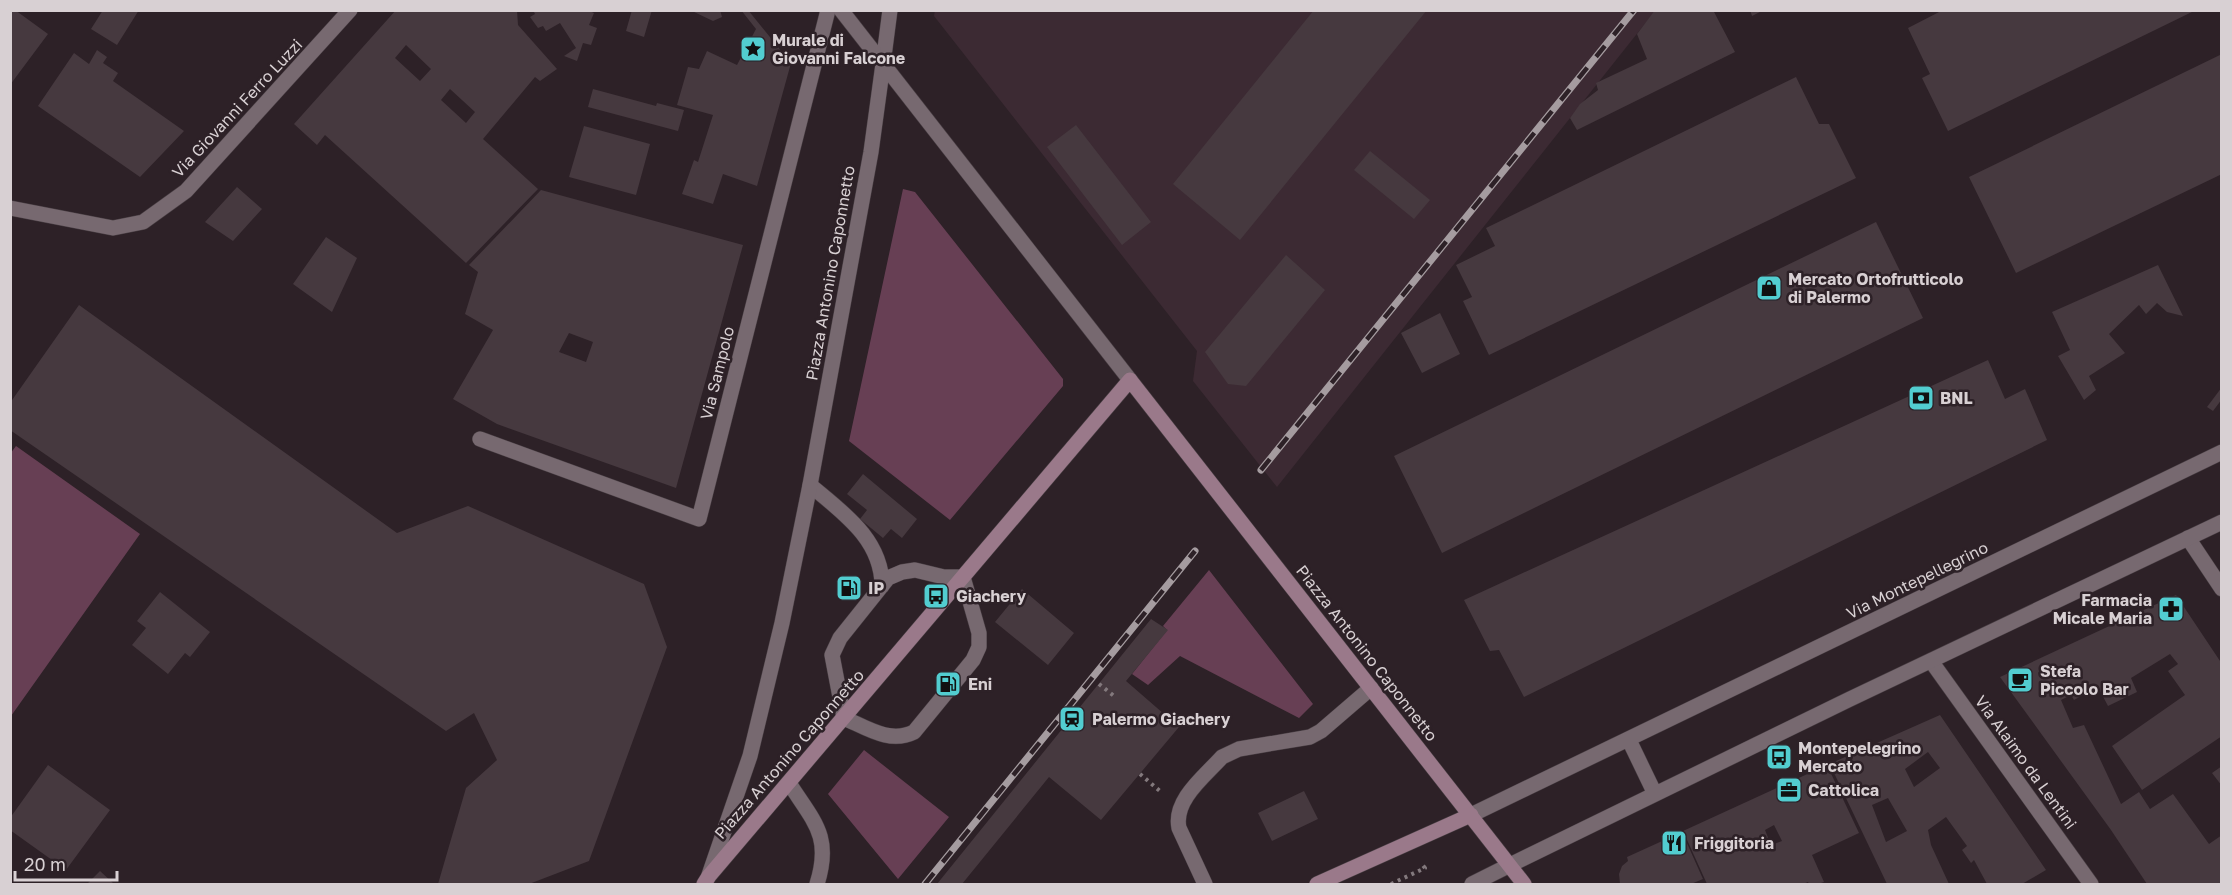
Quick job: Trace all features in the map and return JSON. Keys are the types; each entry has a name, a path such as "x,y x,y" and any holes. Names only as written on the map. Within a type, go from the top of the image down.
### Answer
{"main road":[{"name":"Piazza Antonino Caponnetto","path":"706,882 1130,380 1524,885"},
{"path":"1317,885 1471,815"}],"street":[{"name":"Via Giovanni Ferro Luzzi","path":"10,208 113,228 143,222 186,191 350,10"},
{"name":"Via Sampolo","path":"480,439 699,519 828,10"},
{"path":"841,10 883,64"},
{"path":"883,64 890,10"},
{"name":"Piazza Antonino Caponnetto","path":"883,64 1130,380"},
{"name":"Piazza Antonino Caponnetto","path":"706,882 750,756 766,695 810,485 871,152 883,64"},
{"name":"Via Montepellegrino","path":"1471,815 2222,452"},
{"path":"810,485 859,528 870,544 880,569 882,586"},
{"path":"1473,884 1655,794 2222,522"},
{"path":"2188,538 2222,590"},
{"path":"915,570 944,577 963,578 979,633 979,647 973,660 922,724 914,732 904,737 892,738 844,718 832,655 840,638 888,578 915,570"},
{"name":"Via Alaimo da Lentini","path":"1931,661 2091,885"},
{"path":"1205,885 1179,828 1177,818 1184,800 1229,752 1310,737 1321,731 1371,688"},
{"path":"1629,740 1655,794"},
{"path":"789,783 819,829 822,843 822,868 817,885"}],"path":[{"path":"1099,684 1114,696"}],"shaded area":[{"path":"935,10 1655,11 1277,487 1193,381 1197,351 934,16"},
{"path":"903,189 915,192 1063,379 1063,386 950,520 849,441"},
{"path":"16,446 140,534 11,716 10,454"},
{"path":"1209,570 1313,704 1299,718 1180,656 1148,685 1132,674 1167,630 1163,626"},
{"path":"864,750 949,817 898,879 828,794"}],"building":[{"path":"10,10 15,10 48,34 10,85"},
{"path":"103,10 139,10 117,45 91,29"},
{"path":"396,10 517,10 518,25 557,69 540,81 535,77 483,139 538,189 466,263 325,135 317,145 294,124","holes":["406,45 431,69 420,81 395,58","450,89 475,112 466,123 441,100"]},
{"path":"533,10 587,10 594,13 589,25 597,28 591,45 583,43 577,61 564,56 576,48 560,23 546,31 543,26 538,28 530,17 535,14"},
{"path":"632,10 652,10 644,37 626,31"},
{"path":"690,10 720,10 722,17 713,21"},
{"path":"741,10 748,10 791,63 757,186 723,174 713,204 682,194 694,160 698,162 713,115 677,105 688,67 699,69 707,51 737,65 756,29"},
{"path":"1314,10 1427,10 1240,240 1173,184"},
{"path":"1655,10 1713,10 1735,52 1577,130 1570,118 1580,104 1598,90 1596,83 1647,59 1637,34"},
{"path":"1750,10 1764,10 1752,16"},
{"path":"1943,10 2196,10 1948,131 1922,78 1930,74 1908,28"},
{"path":"97,50 107,57 103,63 118,73 113,81 184,131 140,177 38,106 74,53 89,64"},
{"path":"2222,54 2222,174 2016,273 1969,177"},
{"path":"1796,77 1819,124 1829,124 1856,178 1489,355 1463,301 1472,297 1456,265 1495,246 1486,228"},
{"path":"593,89 656,106 657,103 684,110 678,131 588,107"},
{"path":"1076,125 1151,222 1122,245 1047,147"},
{"path":"584,126 650,144 636,195 569,177"},
{"path":"1370,151 1430,200 1414,219 1354,170"},
{"path":"237,187 262,209 233,241 205,222"},
{"path":"541,190 743,245 676,488 497,424 453,399 493,330 465,314 478,272 469,265","holes":["569,333 593,342 586,362 559,352"]},
{"path":"1876,222 1923,318 1442,553 1394,456"},
{"path":"326,237 357,258 332,312 293,284"},
{"path":"1286,255 1325,290 1246,386 1228,384 1205,352"},
{"path":"2158,265 2183,316 2167,312 2157,303 2146,314 2139,305 2109,334 2125,353 2089,376 2096,390 2084,400 2058,356 2070,350 2052,312"},
{"path":"79,305 397,533 468,506 644,584 667,647 589,861 529,884 438,884 466,788 497,760 474,713 446,731 10,430 10,403"},
{"path":"1440,313 1460,354 1422,373 1401,333"},
{"path":"1988,360 2005,399 2025,389 2047,440 1524,697 1499,650 1490,651 1464,600"},
{"path":"2222,387 2222,399 2213,411 2207,407"},
{"path":"863,474 917,519 902,538 891,529 883,538 860,519 867,510 847,494"},
{"path":"1022,589 1074,633 1048,665 995,622"},
{"path":"160,592 210,632 190,657 185,653 168,674 132,645 146,628 137,621"},
{"path":"2176,595 2222,664 2222,736 2142,790 2112,746 2185,695 2168,671 2178,664 2170,654 2131,678 2137,692 2108,706 2098,687 2074,700 2071,695 2061,700 2073,728 2084,725 2121,804 2139,792 2150,809 2173,794 2209,844 2222,835 2222,884 2147,884 2111,830 2000,677"},
{"path":"1151,619 1168,630 1126,681 1179,727 1101,820 1049,777 962,884 937,884"},
{"path":"1940,715 2046,870 2022,884 1987,884 1974,860 1971,863 1962,850 1967,846 1946,817 1928,830 1931,845 1949,884 1887,884 1835,775 1827,765","holes":["1928,752 1940,768 1914,787 1905,769","1888,798 1907,831 1886,842 1872,805"]},
{"path":"48,765 110,810 66,870 10,830 10,818"},
{"path":"1827,765 1859,833 1812,855 1824,882 1818,884 1808,882 1803,884 1707,884 1683,831","holes":["1774,825 1782,841 1771,845 1765,830"]},
{"path":"2222,766 2222,786 2212,773"},
{"path":"1304,791 1318,819 1272,841 1258,813"},
{"path":"1682,832 1703,879 1691,884 1620,884 1619,874 1622,866 1628,861 1627,857"},
{"path":"100,871 114,884 87,884"}],"railway":[{"path":"1261,470 1634,10"},
{"path":"925,884 1195,551"}],"place":[{"name":"Murale di Giovanni Falcone","path":"753,49"},
{"name":"Mercato Ortofrutticolo di Palermo","path":"1769,288"},
{"name":"BNL","path":"1921,398"},
{"name":"IP","path":"849,588"},
{"name":"Giachery","path":"936,596"},
{"name":"Farmacia Micale Maria","path":"2171,609"},
{"name":"Stefa Piccolo Bar","path":"2020,680"},
{"name":"Eni","path":"948,684"},
{"name":"Palermo Giachery","path":"1072,719"},
{"name":"Montepelegrino Mercato","path":"1779,757"},
{"name":"Cattolica","path":"1789,790"},
{"name":"Friggitoria","path":"1674,843"}]}
